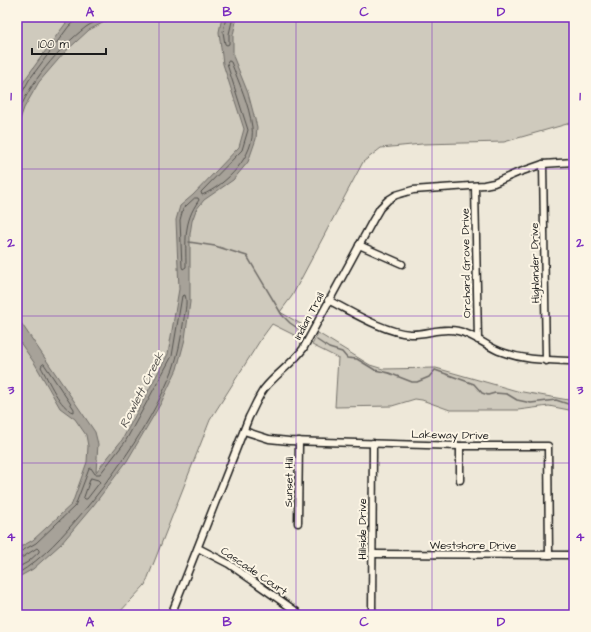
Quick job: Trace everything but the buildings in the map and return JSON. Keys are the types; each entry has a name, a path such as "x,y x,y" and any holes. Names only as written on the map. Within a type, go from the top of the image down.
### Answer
{"street":[{"name":"Indian Trail","path":"172,614 244,431 263,390 296,359 303,349 328,300 380,208 388,200 404,192 494,183 543,164 574,162"},
{"name":"Highlander Drive","path":"543,164 546,361"},
{"name":"Orchard Grove Drive","path":"475,186 478,340"},
{"path":"359,245 402,264"},
{"path":"328,300 383,327 396,331 410,334 437,330 460,331 489,346 516,356 534,360 574,361"},
{"name":"Lakeway Drive","path":"244,431 269,439 299,441 460,446 548,446 549,555"},
{"name":"Sunset Hill","path":"298,523 299,441"},
{"name":"Hillside Drive","path":"372,615 373,443"},
{"path":"460,446 460,480"},
{"name":"Cascade Court","path":"198,548 230,564 297,612"},
{"name":"Westshore Drive","path":"372,554 574,555"}],"shaded area":[{"path":"17,17 574,17 574,122 504,142 422,144 381,148 363,162 292,296 280,312 306,327 300,338 272,324 261,339 210,420 145,585 117,615 17,615"},
{"path":"318,333 370,365 383,369 436,368 517,391 574,401 574,411 549,406 518,410 450,410 415,399 392,406 335,407 338,358 312,345"}],"water":[{"path":"75,17 114,17 89,30 64,53 39,82 24,108 17,128 17,94 26,78 66,23"},
{"path":"222,17 237,17 233,35 233,56 248,93 257,127 256,139 248,162 233,180 204,200 196,210 192,221 190,234 190,302 185,339 177,369 161,403 127,461 93,506 61,544 33,569 17,578 17,549 33,540 72,504 87,462 88,446 86,435 75,419 60,408 35,364 17,338 17,317 95,432 98,444 96,472 122,440 168,354 179,289 176,220 180,206 193,195 239,147 244,129 223,64 219,32"}],"waterway":[{"path":"189,242 215,246 247,256 282,315 290,323 302,331"},
{"path":"317,340 329,348 342,352 347,358 357,359 375,370 389,373 412,382 417,382 429,377 435,370 474,384 482,393 488,395 495,393 507,394 517,400 531,403 556,400 574,406"}],"water label":[{"name":"Rowlett Creek","path":"142,390"}]}
